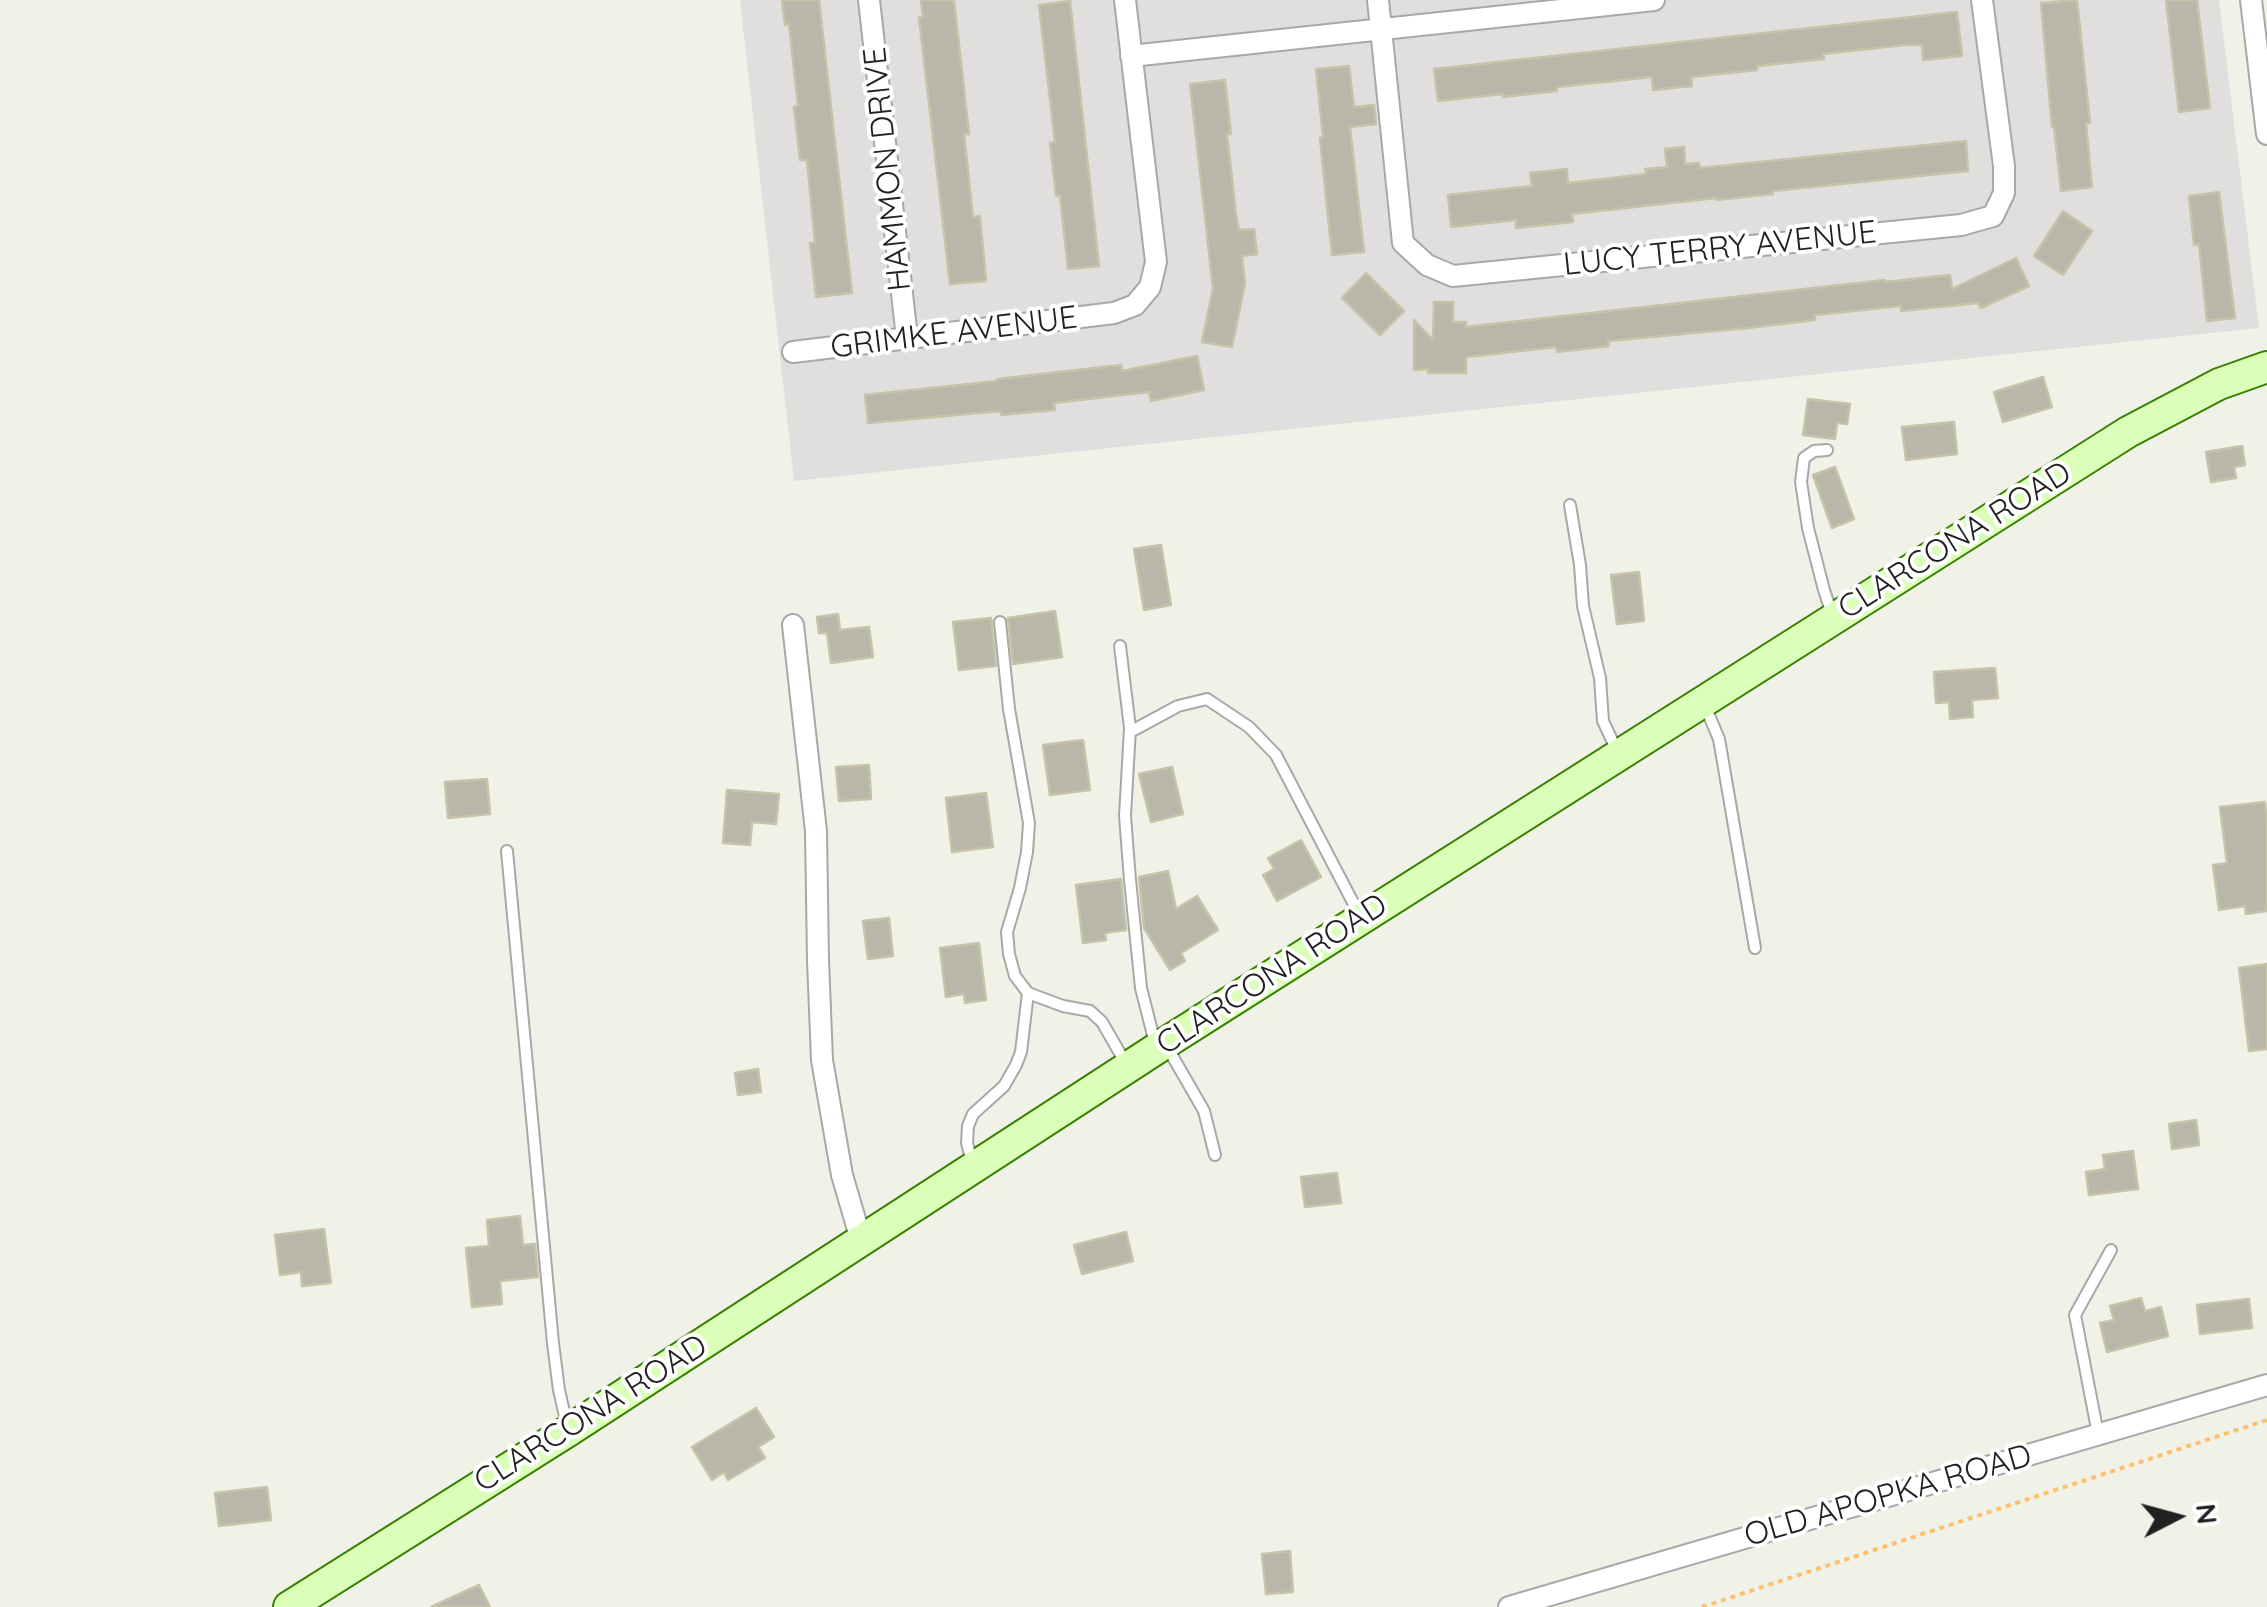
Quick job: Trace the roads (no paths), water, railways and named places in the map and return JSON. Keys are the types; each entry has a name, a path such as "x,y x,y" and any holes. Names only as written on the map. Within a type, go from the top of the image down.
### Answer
{"main road":[{"name":"CLARCONA ROAD","path":"289,1607 568,1431 1160,1046 2128,432 2220,384 2267,367"}],"street":[{"name":"HAMMON DRIVE","path":"869,0 907,338"},
{"path":"1124,0 1131,56 1654,0"},
{"path":"1378,0 1381,29"},
{"name":"LUCY TERRY AVENUE","path":"1381,29 1403,242 1428,265 1454,276 1961,225 1993,216 2004,193 2004,166 1982,0"},
{"path":"2251,0 2267,134"},
{"name":"GRIMKE AVENUE","path":"793,352 1114,313 1135,305 1150,287 1156,262 1131,56"},
{"path":"792,624 816,830 822,1060 842,1175 861,1240"},
{"name":"OLD APOPKA ROAD","path":"1509,1607 2267,1386"}],"lane":[{"path":"1826,450 1814,451 1804,458 1801,482 1808,528 1834,618"},
{"path":"1570,506 1582,606 1600,678 1604,721 1619,754"},
{"path":"1000,622 1009,709 1028,824 1027,852 1007,932 1015,976 1028,993 1090,1011 1102,1022 1128,1068"},
{"path":"1120,646 1130,732 1125,816 1141,988 1160,1046 1204,1111 1215,1154"},
{"path":"1130,732 1178,706 1207,699 1249,727 1276,755 1362,918"},
{"path":"1703,701 1719,739 1755,948"},
{"path":"507,851 553,1343 568,1431"},
{"path":"973,1168 967,1143 968,1126 974,1114 1004,1086 1022,1052 1028,993"},
{"path":"2098,1435 2075,1315 2111,1250"}]}
